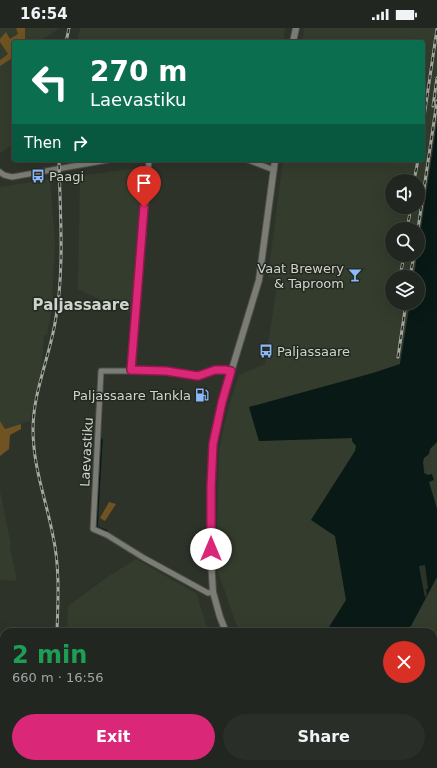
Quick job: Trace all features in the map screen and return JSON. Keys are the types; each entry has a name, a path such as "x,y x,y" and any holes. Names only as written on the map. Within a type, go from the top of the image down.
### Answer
{"street":[{"path":"293,40 296,28"},
{"path":"0,172 4,175 12,177 97,162"},
{"path":"131,370 149,162"},
{"path":"253,162 274,170"},
{"path":"224,628 213,592 211,487 213,444 222,402 260,280 275,162"},
{"name":"Laevastiku","path":"213,592 208,593 144,558 107,535 93,529 101,371 166,371 198,376 215,370 231,371"}],"shaded area":[{"path":"0,28 60,28 41,40 12,40 12,145 0,153"},
{"path":"16,28 25,28 25,40 12,40 12,58 0,66 0,60 8,54 0,42 0,39 6,32 10,39 18,34"},
{"path":"80,28 285,28 283,40 77,40"},
{"path":"304,28 437,28 437,122 425,202 425,174 385,174 385,214 423,214 422,222 385,222 385,262 416,262 415,270 385,270 385,310 409,310 400,364 249,408 259,441 352,438 352,441 356,446 356,451 311,520 335,535 346,600 328,628 238,628 216,566 219,449 229,405 239,375 265,364 278,279 268,277 283,162 425,162 425,40 302,40"},
{"path":"437,122 437,442 430,449 429,454 424,458 423,462 424,473 428,475 432,474 434,480 429,482 437,509 437,577 411,626 407,628 328,628 346,600 335,536 311,520 355,451 356,446 352,441 352,438 259,441 249,407 373,373 400,364 409,310 425,310 425,270 415,270 416,262 425,262 425,222 422,222 423,214 425,214 425,202"},
{"path":"142,167 145,170 132,314 78,289 80,176"},
{"path":"50,179 55,241 52,308 47,335 44,335 42,367 30,421 5,429 0,421 0,187"},
{"path":"0,421 5,429 21,424 21,429 10,435 9,449 0,456"},
{"path":"437,442 437,509 429,482 432,474 428,475 425,473 423,462 430,449"},
{"path":"0,491 11,545 9,545 16,581 0,580"},
{"path":"109,502 116,504 105,521 100,518"},
{"path":"136,559 197,594 207,628 67,628 68,606 109,576"},
{"path":"437,577 437,628 407,628 411,626"}],"pier":[{"path":"425,565 428,589 426,589 427,594 425,598 419,566"}],"waterway":[{"path":"102,439 97,527 107,531"}],"railway":[{"path":"66,40 69,28"},
{"path":"425,110 437,29"},
{"path":"433,106 437,78"},
{"path":"419,222 437,101"},
{"path":"57,628 57,560 50,522 37,470 33,429 38,389 55,323 60,283 61,242 59,162"},
{"path":"415,174 418,162"},
{"path":"408,222 410,214"},
{"path":"401,270 403,262"},
{"path":"411,270 413,262"},
{"path":"398,357 405,310"}],"place":[{"name":"Paagi","path":"38,176"},
{"name":"Vaat Brewery & Taproom","path":"355,275"},
{"name":"Paljassaare","path":"266,351"},
{"name":"Paljassaare Tankla","path":"202,395"}],"district":[{"name":"Paljassaare","path":"81,305"}],"route":[{"path":"144,207 131,370 182,372 198,376 215,370 231,371 222,402 213,444 211,549"}]}
